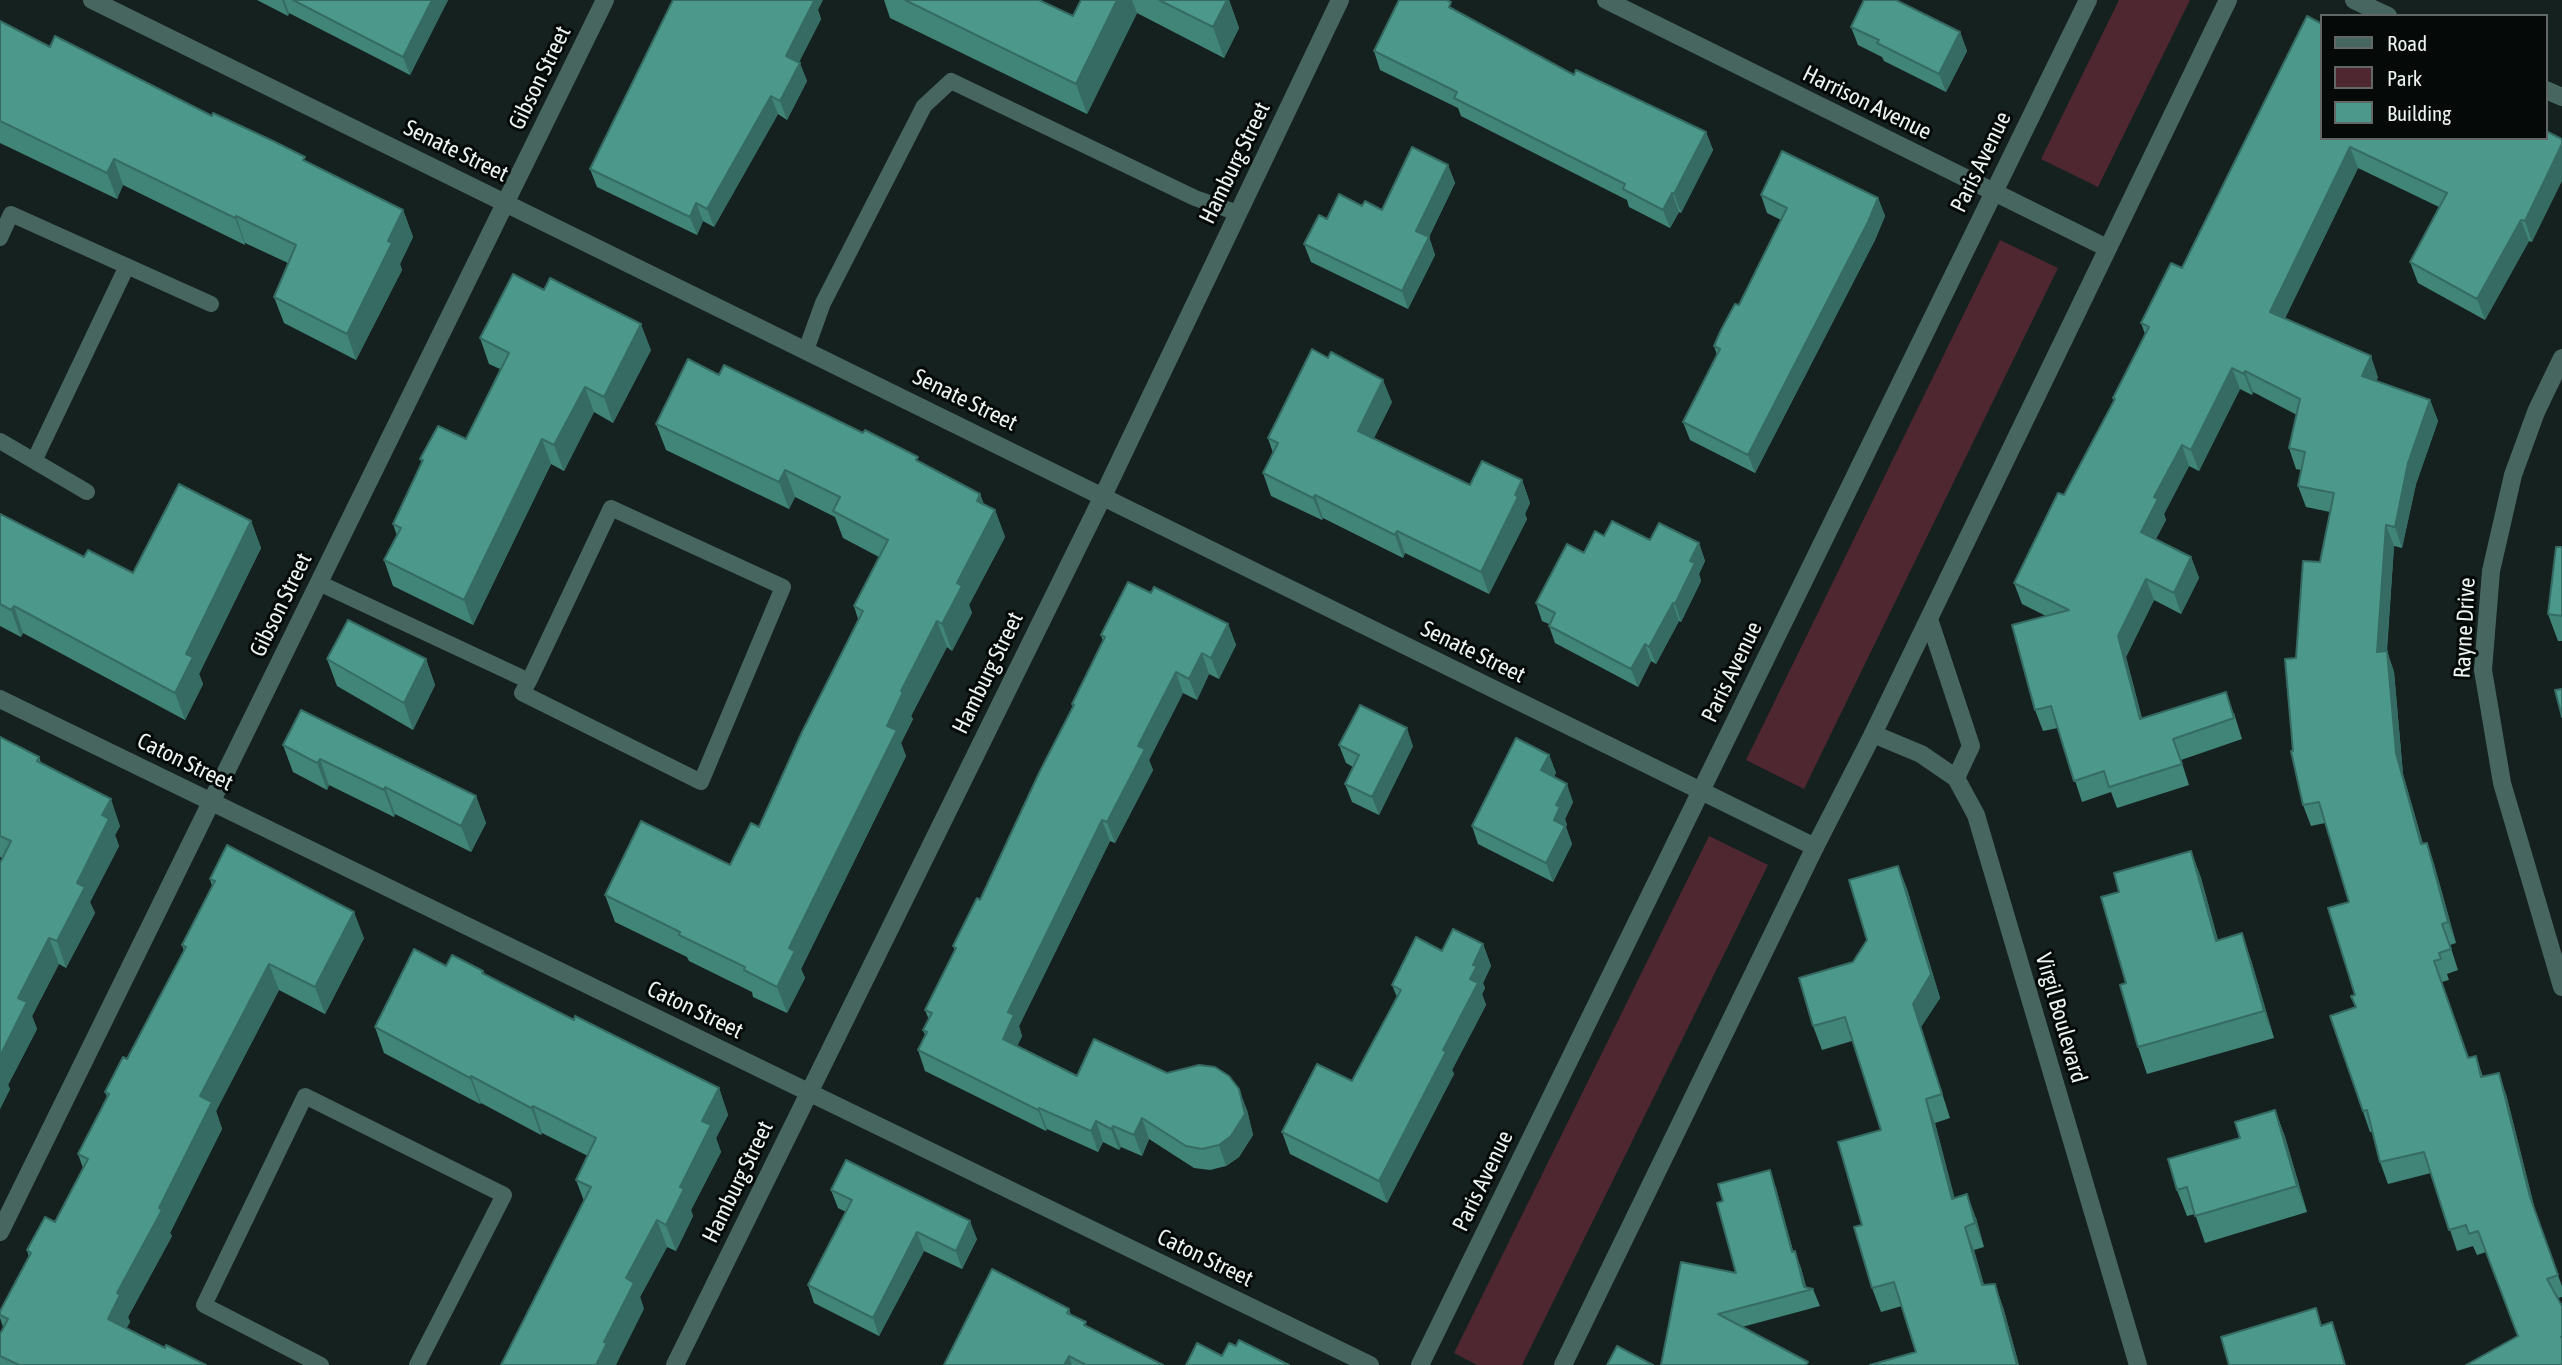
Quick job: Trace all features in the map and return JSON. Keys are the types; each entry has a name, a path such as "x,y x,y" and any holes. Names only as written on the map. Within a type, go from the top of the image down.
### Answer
{"street":[{"name":"Senate Street","path":"92,0 1815,847"},
{"name":"Gibson Street","path":"0,1232 605,0"},
{"name":"Hamburg Street","path":"675,1365 1103,496 1340,0"},
{"name":"Harrison Avenue","path":"1606,0 2107,248"},
{"name":"Paris Avenue","path":"1420,1365 2088,0"},
{"path":"1563,1365 1815,847 1873,734 2228,0"},
{"path":"2354,0 2384,14"},
{"name":"Rayne Drive","path":"2562,358 2536,412 2513,475 2491,571 2483,670 2502,783 2562,987"},
{"path":"1929,619 1971,746 1956,778"},
{"name":"Caton Street","path":"0,699 1370,1365"},
{"name":"Virgil Boulevard","path":"1873,734 1921,754 1956,778 1976,815 2138,1365"}],"lane":[{"path":"806,349 823,303 924,106 951,81 1195,198 1238,213"},
{"path":"0,238 11,214 211,304"},
{"path":"34,461 127,266"},
{"path":"0,441 87,492"},
{"path":"611,508 783,587 701,782 522,693 529,681 611,508"},
{"path":"319,583 529,681"},
{"path":"320,1365 204,1305 305,1096 504,1195 417,1365"}],"green space":[{"path":"2119,0 2190,0 2098,187 2041,159"},
{"path":"2000,240 2058,268 1804,789 1746,760"},
{"path":"1709,836 1768,865 1522,1365 1477,1365 1454,1353"}],"building":[{"path":"293,0 432,0 403,57"},
{"path":"673,0 814,1 786,56 800,63 780,101 771,96 707,209 696,203 690,217 590,169"},
{"path":"905,0 1039,0 1073,16 1081,0 1117,0 1076,84"},
{"path":"1159,0 1227,0 1213,27"},
{"path":"1399,0 1451,2 1449,7 1574,75 1576,70 1706,132 1663,210 1623,189 1625,184 1454,98 1457,92 1374,51"},
{"path":"1864,0 1896,0 1960,32 1939,74 1851,27"},
{"path":"2307,16 2320,23 2320,140 2548,140 2548,132 2562,139 2525,221 2521,220 2477,299 2410,262 2447,193 2350,147 2270,312 2371,356 2362,376 2430,400 2408,463 2395,527 2386,525 2377,652 2387,651 2396,753 2421,844 2427,843 2448,922 2442,924 2451,949 2439,953 2441,959 2434,961 2468,1058 2476,1056 2481,1077 2499,1073 2530,1197 2558,1275 2547,1279 2562,1306 2560,1365 2466,1365 2518,1336 2478,1231 2469,1234 2466,1225 2449,1230 2424,1152 2380,1162 2367,1110 2363,1111 2330,1016 2356,1007 2351,996 2355,995 2328,908 2349,902 2319,802 2303,805 2291,751 2285,659 2296,658 2303,561 2320,562 2334,493 2298,486 2305,452 2289,448 2300,399 2245,371 2244,374 2232,368 2191,450 2182,445 2154,497 2158,499 2141,532 2191,557 2174,593 2146,579 2118,636 2140,719 2226,692 2234,718 2173,739 2182,764 2109,787 2104,771 2074,781 2051,706 2035,710 2012,625 2069,610 2014,583 2058,493 2064,495 2115,399 2113,398 2149,327 2141,323 2171,263 2182,268"},
{"path":"0,21 50,47 55,36 212,116 213,113 305,157 303,160 403,210 388,241 392,243 347,334 274,297 296,245 114,159 107,173 0,121"},
{"path":"1412,147 1448,165 1416,231 1429,237 1402,291 1304,244 1319,215 1327,219 1339,194 1362,206 1365,201 1382,210"},
{"path":"1782,151 1878,198 1748,455 1683,422 1720,349 1714,346 1721,330 1735,304 1739,305 1787,208 1761,195"},
{"path":"513,274 544,290 550,278 641,324 604,397 585,387 554,445 542,439 464,600 384,560 401,528 393,524 423,460 420,459 438,426 466,439 509,353 480,338"},
{"path":"1312,349 1328,358 1331,352 1383,380 1358,431 1470,485 1482,461 1522,480 1515,495 1518,497 1481,572 1397,531 1395,535 1315,495 1313,498 1263,473 1278,443 1268,438"},
{"path":"688,359 719,375 724,365 863,433 865,430 918,457 916,460 980,494 977,501 995,510 957,583 962,586 942,624 937,621 901,691 903,692 887,726 897,730 789,948 795,951 777,987 744,970 745,967 679,935 680,932 605,895 641,821 730,865 751,823 759,827 802,732 863,611 854,606 888,540 833,511 840,497 785,470 779,482 656,424"},
{"path":"179,484 251,521 186,654 193,657 175,693 14,606 11,610 0,604 0,514 84,557 88,550 133,573"},
{"path":"1612,521 1650,540 1659,523 1699,543 1690,561 1695,563 1675,604 1673,603 1649,647 1645,644 1631,669 1549,626 1555,613 1536,603 1567,544 1584,553 1595,531 1604,536"},
{"path":"2556,547 2562,547 2562,616 2548,614"},
{"path":"1128,582 1151,593 1154,587 1228,624 1211,658 1202,653 1189,679 1176,672 1138,746 1145,749 1107,822 1102,820 1008,1012 1014,1015 1003,1039 1077,1076 1094,1039 1167,1073 1199,1065 1215,1067 1229,1076 1239,1089 1245,1114 1231,1136 1219,1145 1202,1149 1186,1146 1142,1118 1134,1135 1113,1126 1111,1129 1096,1121 1091,1131 1039,1108 1038,1110 918,1050 927,1032 923,1030 932,1013 925,1010 956,948 953,946 977,898 980,900 1074,705 1072,704 1105,637 1101,635"},
{"path":"348,620 426,659 404,703 327,659"},
{"path":"2562,689 2562,717 2555,690"},
{"path":"1360,705 1407,728 1372,797 1345,784 1359,755 1339,745"},
{"path":"301,710 476,796 461,826 385,787 384,790 320,759 317,763 283,745"},
{"path":"0,737 39,757 37,761 111,799 102,815 109,819 77,883 85,887 57,941 49,938 18,998 27,1002 0,1056 0,863 11,841 0,836"},
{"path":"1516,738 1549,755 1541,770 1567,784 1556,805 1560,807 1554,820 1565,826 1546,863 1472,826"},
{"path":"227,845 354,912 315,987 269,964 200,1096 212,1102 159,1208 162,1210 117,1293 120,1295 108,1319 206,1365 19,1365 0,1356 0,1334 8,1319 0,1315 0,1311 31,1253 27,1250 45,1217 55,1222 88,1159 78,1154 109,1094 105,1092 123,1057 127,1059 186,947 182,945 215,881 210,879"},
{"path":"2191,851 2216,941 2242,933 2264,1011 2138,1047 2120,985 2126,983 2101,897 2119,892 2114,873"},
{"path":"1898,866 1931,974 1913,1004 1942,1094 1926,1099 1952,1199 1967,1194 1975,1223 1965,1227 1982,1285 1995,1284 2017,1365 1870,1365 1916,1352 1894,1282 1872,1288 1854,1227 1862,1225 1838,1142 1881,1130 1845,1017 1813,1026 1799,978 1853,962 1867,940 1849,880"},
{"path":"1453,929 1483,944 1470,979 1478,983 1443,1050 1446,1052 1379,1181 1282,1132 1317,1064 1352,1081 1401,990 1392,985 1416,937 1442,951"},
{"path":"414,949 446,966 452,955 574,1020 575,1016 719,1088 702,1121 711,1125 680,1187 684,1189 666,1225 657,1220 626,1278 634,1283 604,1342 607,1343 596,1365 501,1365 591,1187 576,1180 596,1138 471,1076 470,1078 375,1027"},
{"path":"2275,1110 2297,1186 2195,1216 2187,1187 2177,1190 2168,1159 2240,1138 2235,1122"},
{"path":"846,1160 970,1221 956,1251 917,1232 873,1318 808,1285 852,1200 831,1190"},
{"path":"1770,1170 1804,1287 1813,1289 1718,1314 1808,1362 1806,1365 1661,1365 1681,1262 1736,1273 1717,1203 1723,1201 1718,1184"},
{"path":"992,1269 1069,1309 1067,1313 1086,1322 1084,1325 1163,1365 1086,1365 1069,1356 1064,1365 944,1365"},
{"path":"2316,1308 2321,1326 2332,1322 2345,1365 2229,1365 2221,1337"},
{"path":"1239,1340 1289,1365 1186,1365 1197,1343 1222,1356 1229,1343 1236,1346"},
{"path":"1617,1346 1653,1365 1607,1365"}]}
